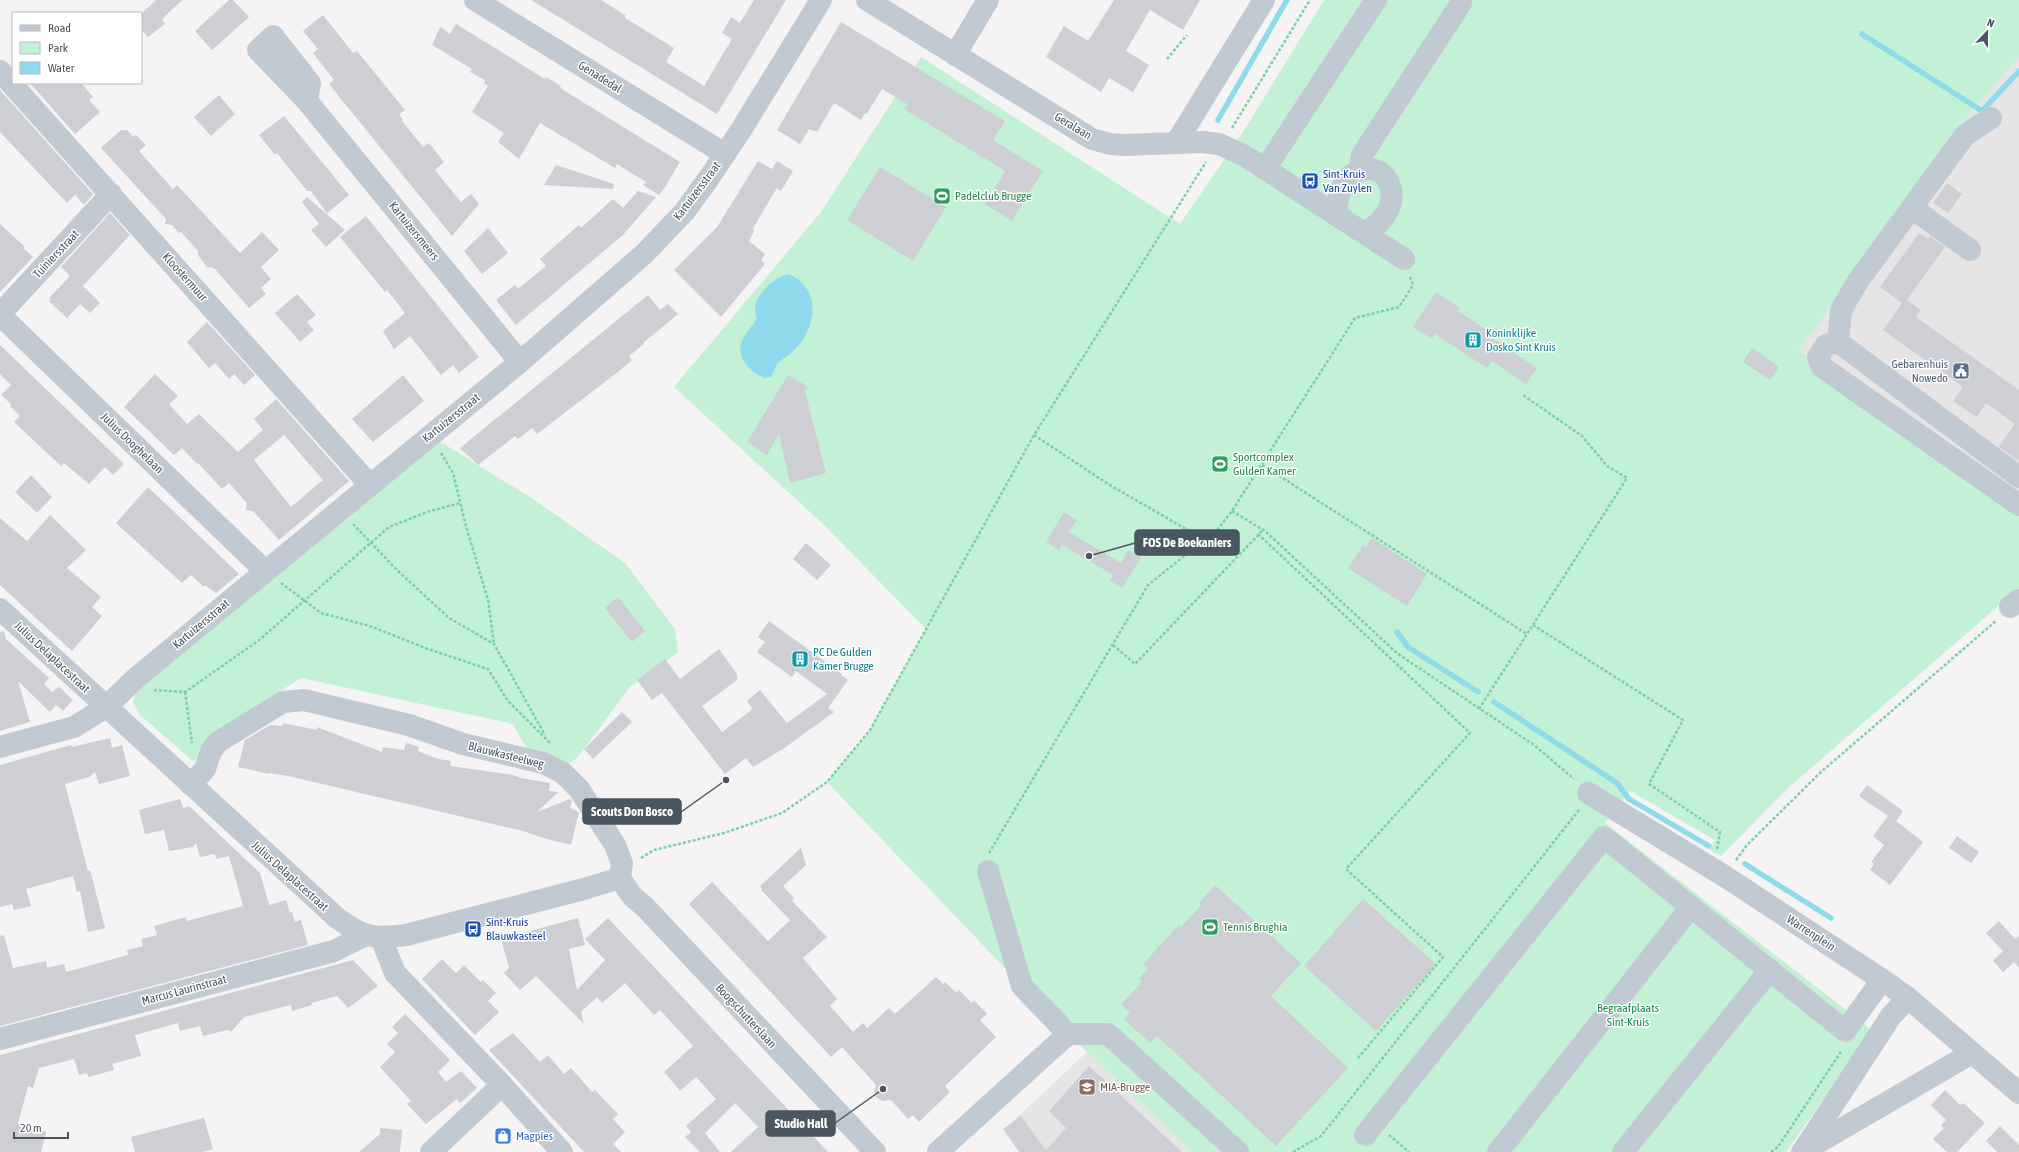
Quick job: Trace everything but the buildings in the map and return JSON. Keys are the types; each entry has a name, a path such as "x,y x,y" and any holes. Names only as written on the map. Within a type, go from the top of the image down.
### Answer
{"street":[{"name":"Genadedal","path":"475,0 725,154"},
{"name":"Kartuizersstraat","path":"0,747 74,727 106,707 136,678 369,484 520,362 644,254 685,211 725,154 821,0"},
{"name":"Geralaan","path":"866,0 1092,139 1110,144 1125,145 1203,142 1219,144 1245,156 1338,216"},
{"path":"955,55 988,0"},
{"path":"1176,143 1264,0"},
{"path":"1266,169 1376,0"},
{"path":"1360,170 1362,155 1461,3"},
{"name":"Kloostermuur","path":"0,71 369,484"},
{"name":"Kartuizersmeers","path":"307,101 520,362"},
{"path":"1838,342 1841,310 1858,281 1965,135 1991,118"},
{"path":"1361,231 1369,230 1382,220 1391,207 1393,190 1388,180 1381,174 1372,170 1360,170 1347,180 1339,194 1336,210 1338,216 1361,231 1404,259"},
{"name":"Tuiniersstraat","path":"0,314 111,194"},
{"path":"1912,208 1970,250"},
{"name":"Julius Dooghelaan","path":"0,314 265,571"},
{"path":"1838,342 2019,477"},
{"path":"1838,342 1826,345 1818,357 1822,367 2019,505"},
{"name":"Julius Delaplacestraat","path":"0,609 106,707 198,777 337,918 350,928 373,937"},
{"name":"Blauwkasteelweg","path":"198,777 210,751 218,742 282,702 304,700 409,725 463,744 543,763 563,773 579,789 615,845 622,863 620,878"},
{"name":"Warrenplein","path":"1588,793 1721,874 1908,998 2019,1093"},
{"path":"1370,1129 1604,837 1845,1032 1882,980"},
{"path":"988,871 1022,986 1068,1034"},
{"path":"562,1152 502,1085 395,973 373,937 406,935 620,878"},
{"name":"Boogschutterslaan","path":"620,878 632,896 645,907 875,1152"},
{"path":"1498,1152 1691,907"},
{"name":"Marcus Laurinstraat","path":"0,1039 334,951 373,937"},
{"path":"1623,1152 1770,970"},
{"path":"1908,998 1891,1016 1802,1152 1972,1053"},
{"path":"938,1152 1068,1034 1108,1034 1238,1152"},
{"path":"431,1152 502,1085"}],"path":[{"path":"635,853 639,859 654,850 724,833 782,813 827,782 870,730 1034,435 1204,164 1231,128 1310,0"},
{"path":"1167,59 1187,35"},
{"path":"988,871 990,851 1148,585 1218,529 1232,511 1355,318 1399,307 1413,286 1404,259"},
{"path":"1478,709 1627,478 1607,466 1582,436 1523,395"},
{"path":"430,435 453,473 460,503 488,600 494,644 547,739"},
{"path":"1034,435 1108,484 1205,540"},
{"path":"1262,464 1527,634"},
{"path":"136,678 156,691 184,692 258,641 389,527 430,511 460,503"},
{"path":"339,509 398,571 448,618 494,644"},
{"path":"1232,511 1263,530 1398,654 1478,709 1534,745 1558,764 1588,793 1577,814 1321,1136 1293,1152"},
{"path":"1113,644 1135,664 1263,530"},
{"path":"1258,534 1470,733 1346,869 1443,958 1358,1058"},
{"path":"265,571 321,613 370,626 425,648 488,669 508,701 552,744"},
{"path":"1721,874 1747,845 1821,772 2015,604"},
{"path":"1533,624 1683,720 1649,784 1720,832 1721,874"},
{"path":"184,692 198,777"},
{"path":"1770,1152 1778,1147 1851,1037 1845,1032"},
{"path":"1370,1129 1410,1152"}],"shaded area":[{"path":"2019,57 2019,512 1799,351 1959,127"},
{"name":"MIA-Brugge","path":"1087,1052 1192,1152 1036,1152 1012,1122"}],"green space":[{"name":"Sportcomplex Gulden Kamer","path":"1324,0 2019,0 2019,57 1959,127 1799,351 2019,512 2019,588 1788,788 1721,856 1710,850 1715,840 1630,791 1605,823 1872,1030 1786,1152 1192,1152 1068,1034 827,782 870,730 926,629 823,524 674,387 821,212 921,57 1180,224 1243,132"},
{"path":"436,439 530,497 625,563 675,629 678,652 630,687 577,758 565,766 527,749 513,724 301,678 209,736 194,762 139,714 133,703 136,692"}],"water":[{"path":"788,274 799,280 807,289 813,310 811,321 801,342 791,353 778,363 771,377 764,378 754,372 745,363 742,358 740,347 745,335 756,320 755,307 759,297 767,286 783,275"}],"waterway":[{"path":"1218,120 1287,0"},
{"path":"1862,34 1982,111 2019,71"},
{"path":"1397,632 1408,647 1478,692"},
{"path":"1494,702 1617,783 1629,799 1709,846"},
{"path":"1745,864 1831,918"}],"place":[{"name":"Sint-Kruis Van Zuylen","path":"1310,181"},
{"name":"Padelclub Brugge","path":"942,196"},
{"name":"Koninklijke Dosko Sint Kruis","path":"1473,340"},
{"name":"Gebarenhuis Nowedo","path":"1961,371"},
{"name":"Sportcomplex Gulden Kamer","path":"1220,464"},
{"name":"FOS De Boekaniers","path":"1089,556"},
{"name":"PC De Gulden Kamer Brugge","path":"800,659"},
{"name":"Scouts Don Bosco","path":"726,780"},
{"name":"Tennis Brughia","path":"1210,927"},
{"name":"Sint-Kruis Blauwkasteel","path":"473,929"},
{"name":"MIA-Brugge","path":"1087,1087"},
{"name":"Studio Hall","path":"883,1089"},
{"name":"Magpies","path":"503,1136"}],"park label":[{"name":"Begraafplaats Sint-Kruis","path":"1628,1015"}]}
